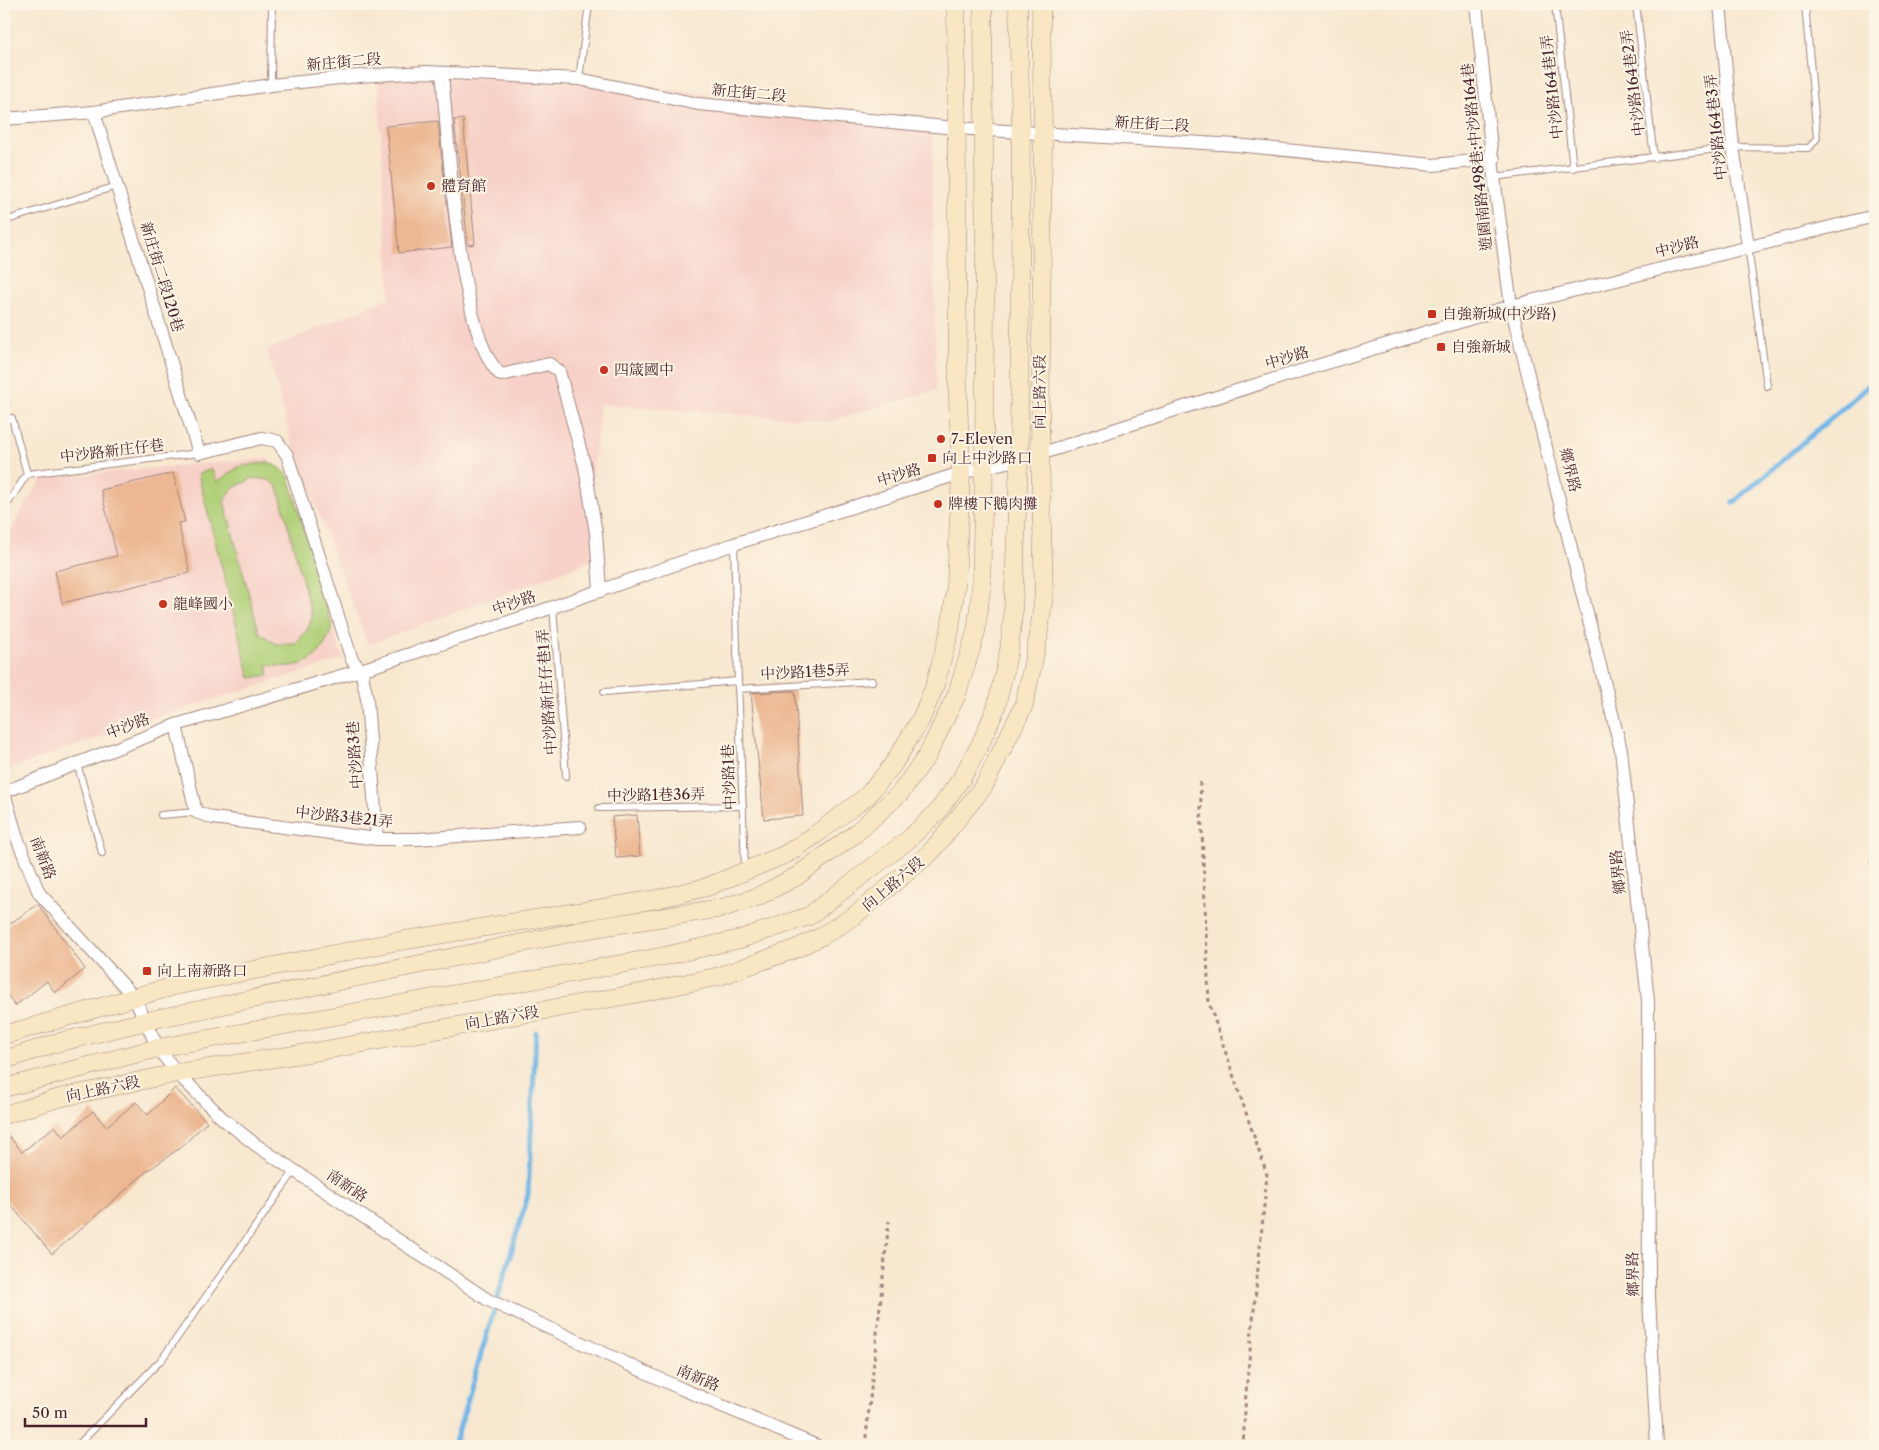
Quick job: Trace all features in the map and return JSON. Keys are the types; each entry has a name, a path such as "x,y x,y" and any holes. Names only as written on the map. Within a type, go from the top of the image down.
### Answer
{"main road":[{"path":"4,1035 174,986 394,942 657,900 707,887 745,873 800,845 867,796 892,766 921,719 934,688 950,630 956,586 961,473 958,398 956,4"},
{"path":"4,1060 56,1043 146,1021 536,940 722,908 757,896 797,876 855,834 889,804 926,756 942,729 957,694 976,632 981,590 984,467 983,4"},
{"name":"向上路六段","path":"4,1088 158,1048 660,957 740,939 809,916 908,840 926,823 961,779 980,745 996,708 1008,651 1013,614 1020,460 1021,131 1018,4"},
{"name":"向上路六段","path":"4,1115 59,1098 177,1073 314,1052 645,992 720,976 795,949 854,916 930,853 984,786 1024,705 1038,639 1044,594 1040,454 1043,134 1040,4"}],"street":[{"name":"遊園南路498巷;中沙路164巷","path":"1476,4 1494,159 1494,177 1511,306"},
{"name":"中沙路164巷3弄","path":"1720,4 1733,147 1748,246"},
{"name":"新庄街二段","path":"4,120 94,112 271,85 359,76 442,73 579,80 698,104 956,128 1236,145 1433,165 1494,159"},
{"path":"442,73 463,273 480,343 491,367 501,375 549,364 559,370 585,467 596,533 600,591"},
{"name":"新庄街二段120巷","path":"94,112 199,453"},
{"name":"中沙路","path":"4,792 176,725 361,670 554,607 734,544 961,473 1040,454 1178,409 1511,306 1875,216"},
{"name":"鄉界路","path":"1511,306 1621,750 1648,1001 1649,1297 1657,1446"},
{"name":"中沙路3巷","path":"199,453 262,438 277,440 287,455 352,660 361,670 367,699 376,839"},
{"path":"176,725 196,812"},
{"name":"南新路","path":"4,792 17,838 39,893 134,997 158,1048 177,1073 222,1118 256,1145 488,1300 682,1390 816,1446"},
{"name":"中沙路3巷21弄","path":"196,812 213,818 376,839 418,839 580,827"}],"lane":[{"path":"271,85 272,4"},
{"path":"579,80 589,4"},
{"name":"中沙路164巷1弄","path":"1555,4 1573,168"},
{"name":"中沙路164巷2弄","path":"1636,4 1654,158"},
{"path":"1494,177 1733,147 1809,148 1817,138 1805,4"},
{"path":"4,220 117,186"},
{"path":"1748,246 1767,386"},
{"path":"4,420 12,418 28,474 4,509"},
{"name":"中沙路新庄仔巷","path":"28,474 199,453"},
{"name":"中沙路1巷","path":"734,544 745,873"},
{"name":"中沙路新庄仔巷1弄","path":"554,607 566,776"},
{"path":"604,692 738,681"},
{"name":"中沙路1巷5弄","path":"738,688 872,681"},
{"path":"77,763 102,853"},
{"name":"中沙路1巷36弄","path":"599,808 743,806"},
{"path":"161,814 196,812"},
{"path":"78,1446 162,1359 294,1170"}],"path":[{"path":"4,387 12,418"},
{"path":"1200,782 1209,1003 1268,1175 1246,1392 1243,1446"},
{"path":"865,1446 889,1221"}],"shaded area":[{"name":"四箴國中","path":"435,77 575,82 686,91 932,130 936,390 830,421 600,404 592,482 596,559 368,645 291,440 267,350 390,297 378,80"},
{"name":"龍峰國小","path":"267,458 344,659 161,716 4,771 4,548 20,513 43,478"}],"green space":[{"path":"267,462 279,467 289,476 332,627 322,648 316,656 308,661 290,666 267,665 269,675 250,678 198,474 212,469 217,482 238,467","holes":["253,478 269,480 278,487 312,617 308,629 295,644 276,644 259,632 224,501 233,488"]}],"building":[{"path":"463,119 475,244 468,245 454,120"},
{"name":"體育館","path":"438,121 452,247 399,253 386,126"},
{"path":"173,473 185,522 178,523 190,573 62,603 55,571 117,556 101,490"},
{"path":"795,691 803,816 764,819 751,693"},
{"path":"637,815 640,856 616,858 612,817"},
{"path":"38,904 85,969 55,993 47,981 15,1006 4,990 4,928"},
{"path":"175,1088 207,1122 180,1148 146,1172 52,1254 4,1197 4,1130 22,1152 55,1126 63,1137 93,1111 106,1127 136,1102 148,1115"}],"waterway":[{"path":"1733,503 1875,380"},
{"path":"454,1446 528,1195 536,1032"}],"place":[{"name":"體育館","path":"431,186"},
{"name":"自強新城(中沙路)","path":"1432,314"},
{"name":"自強新城","path":"1441,347"},
{"name":"四箴國中","path":"604,370"},
{"name":"7-Eleven","path":"941,439"},
{"name":"向上中沙路口","path":"932,458"},
{"name":"牌樓下鵝肉攤","path":"938,504"},
{"name":"龍峰國小","path":"163,604"},
{"name":"向上南新路口","path":"147,971"}]}
